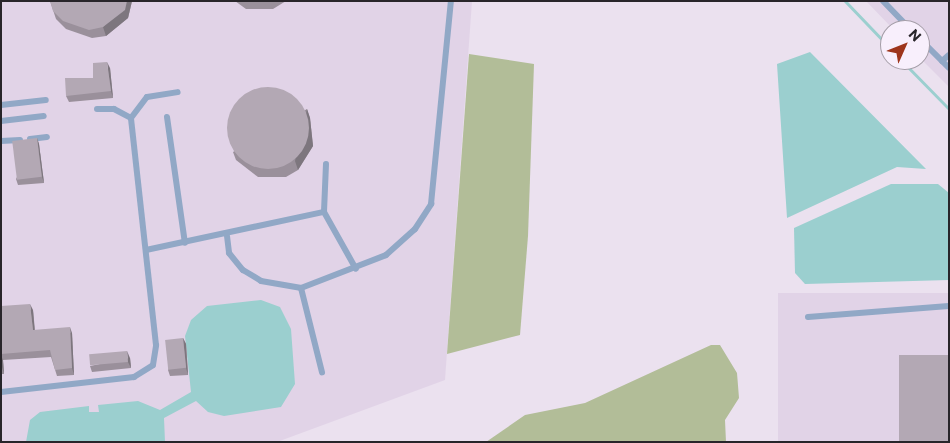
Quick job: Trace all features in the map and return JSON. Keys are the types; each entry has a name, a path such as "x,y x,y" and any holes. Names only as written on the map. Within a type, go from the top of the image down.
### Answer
{"lane":[{"path":"226,236 229,253 243,270 261,281 301,288 356,269 386,255 415,229 431,204 451,1"},
{"path":"883,1 901,20"},
{"path":"930,49 949,68"},
{"path":"942,61 949,55"},
{"path":"1,392 134,377 153,365 156,345 131,118 147,97 178,92"},
{"path":"1,105 46,100"},
{"path":"96,110 114,109 131,118"},
{"path":"1,120 44,116"},
{"path":"168,117 185,243"},
{"path":"1,141 47,137"},
{"path":"326,164 324,212 356,269"},
{"path":"146,250 226,236 270,221 324,212"},
{"path":"301,288 322,372"},
{"path":"808,317 949,306"}],"shaded area":[{"path":"1,1 472,1 445,380 277,442 1,442"},
{"path":"866,1 949,1 949,87 930,68 930,20 884,20"},
{"path":"810,52 926,169 897,167 787,218 777,64"},
{"path":"469,54 534,64 528,236 520,335 447,354"},
{"path":"891,184 938,184 949,193 949,280 805,284 795,273 794,228"},
{"path":"778,293 949,293 949,442 778,442"},
{"path":"261,300 280,307 291,329 295,384 281,407 224,416 208,412 196,401 164,418 165,442 26,442 30,420 40,412 89,406 89,412 99,412 98,405 138,401 160,410 191,392 185,336 191,320 207,306"},
{"path":"711,345 720,345 737,373 739,398 725,420 726,442 486,442 525,415 585,403"}],"building":[{"path":"50,1 127,1 125,10 103,27 89,30 63,21 53,11"},
{"path":"107,62 111,91 66,96 65,78 93,78 93,63"},
{"path":"260,87 276,87 291,94 302,105 309,120 306,144 297,157 276,169 260,169 245,162 234,151 227,136 227,120 234,105 245,94"},
{"path":"37,138 42,177 17,180 12,141"},
{"path":"30,304 33,330 70,327 72,368 55,370 50,350 1,354 1,306"},
{"path":"183,338 186,368 168,370 165,340"},
{"path":"127,351 128,362 90,365 89,354"},
{"path":"899,355 949,355 949,442 899,442"}],"waterway":[{"path":"845,1 880,38"},
{"path":"911,70 949,109"}]}
